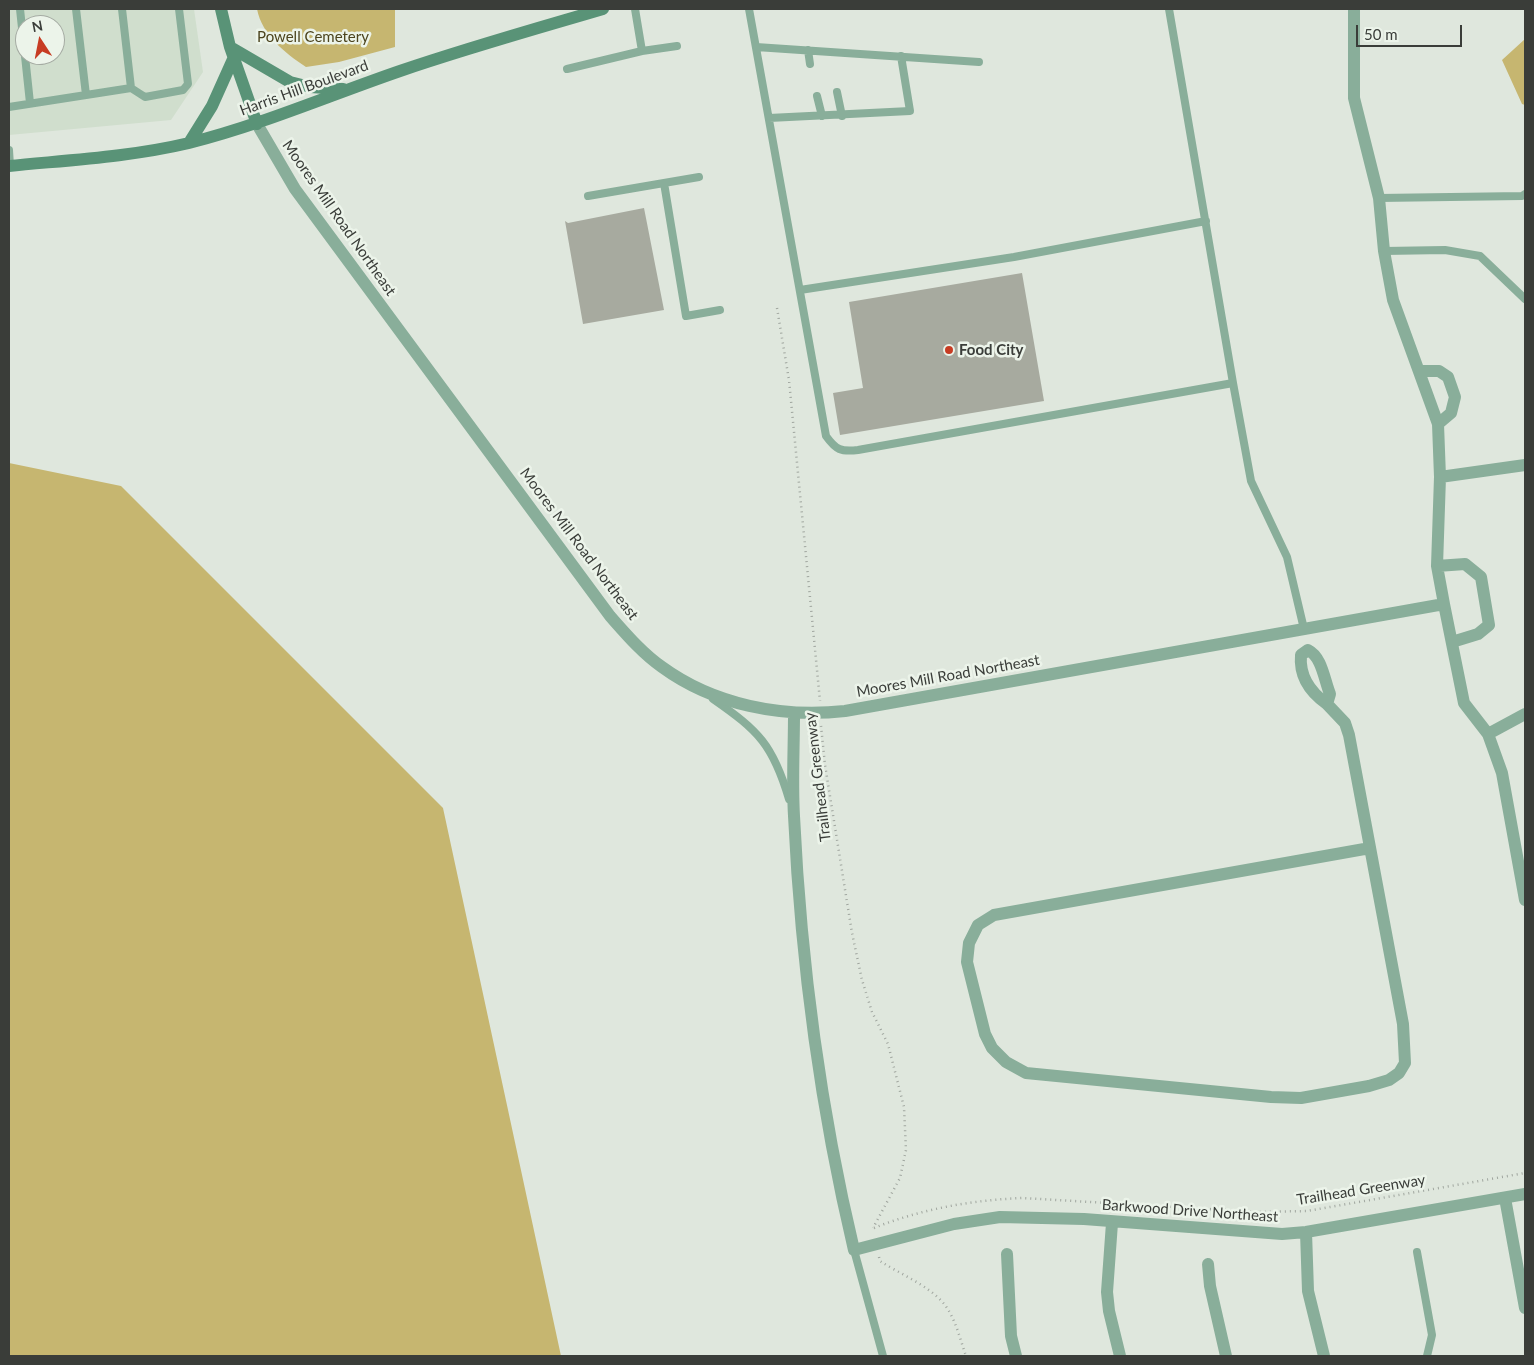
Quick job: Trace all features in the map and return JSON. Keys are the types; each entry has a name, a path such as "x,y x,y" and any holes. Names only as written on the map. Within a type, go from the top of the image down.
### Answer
{"street":[{"name":"Moores Mill Road Northeast","path":"221,9 232,52 257,124 295,189 610,616 638,646 661,666 703,692 758,708 794,714 845,711 1444,604"},
{"name":"Harris Hill Boulevard","path":"10,166 130,154 189,143 257,124 348,90 580,12 603,9"},
{"path":"1354,9 1354,98 1379,198 1384,251 1394,300 1438,424 1440,477 1437,566 1444,604 1464,703 1488,734 1502,773 1525,900"},
{"path":"189,143 212,106 232,52 290,82 310,87 348,90"},
{"path":"1419,371 1439,370 1448,377 1455,397 1451,412 1438,424"},
{"path":"1440,477 1525,465"},
{"path":"1437,566 1465,564 1481,577 1489,625 1478,634 1452,642"},
{"path":"1304,629 1308,650"},
{"path":"1308,650 1301,656 1300,664 1304,678 1312,693 1327,704 1344,724 1349,735 1370,848 1406,1045 1405,1063 1399,1073 1389,1080 1369,1086 1301,1098 1271,1097 1026,1073 1006,1062 992,1048 985,1034 967,962 969,943 978,925 994,915 1370,848"},
{"path":"1308,650 1316,654 1319,660 1322,676 1330,694 1327,704"},
{"path":"794,714 794,814 811,1021 822,1099 854,1250"},
{"path":"1488,734 1519,715 1525,714"},
{"name":"Barkwood Drive Northeast","path":"854,1250 954,1224 1000,1217 1084,1219 1112,1223 1282,1234 1306,1232 1525,1194"},
{"path":"1505,1198 1525,1308"},
{"path":"1112,1223 1107,1292 1109,1311 1120,1356"},
{"path":"1306,1232 1308,1291 1324,1356"},
{"path":"1007,1254 1011,1336 1016,1356"},
{"path":"1208,1264 1210,1286 1226,1356"}],"lane":[{"path":"20,9 30,103"},
{"path":"76,9 86,95"},
{"path":"122,9 131,88"},
{"path":"9,107 131,88 145,97 183,90 188,84 179,9"},
{"path":"635,9 642,51"},
{"path":"749,9 826,436 833,446 842,452 1234,383"},
{"path":"1169,9 1251,481 1288,557 1304,629"},
{"path":"567,69 642,51 677,46"},
{"path":"756,47 979,62"},
{"path":"808,50 810,64"},
{"path":"830,52 831,60"},
{"path":"769,118 842,116 910,111 901,56"},
{"path":"837,92 842,116"},
{"path":"817,96 822,116"},
{"path":"9,150 10,166"},
{"path":"588,196 699,177"},
{"path":"664,183 686,316 720,310"},
{"path":"1379,198 1524,195 1525,206"},
{"path":"800,290 1014,257 1206,221"},
{"path":"1384,251 1445,250 1480,256 1525,299"},
{"path":"703,692 746,722 772,752 781,771 794,814"},
{"path":"854,1250 883,1356"},
{"path":"1417,1252 1432,1335 1428,1356"}],"path":[{"name":"Trailhead Greenway","path":"777,308 789,380 825,765 852,933 862,980 872,1012 888,1044 904,1107 906,1150 900,1178 873,1228"},
{"name":"Trailhead Greenway","path":"873,1228 903,1216 954,1205 1022,1198 1259,1212 1307,1212 1525,1173"},
{"path":"873,1228 880,1261 931,1292 944,1305 955,1324 966,1356"}],"shaded area":[{"path":"9,9 194,9 203,72 171,120 9,135"}],"green space":[{"name":"Powell Cemetery","path":"257,9 395,9 395,47 339,62 306,67 290,56 269,35"},
{"path":"1525,39 1525,105 1522,104 1502,60"},
{"path":"9,463 121,486 443,808 561,1356 9,1356"}],"building":[{"path":"644,208 664,310 583,324 565,221 568,223"},
{"path":"1022,273 1044,401 840,435 833,393 863,388 849,302"}],"place":[{"name":"Food City","path":"949,350"}]}
